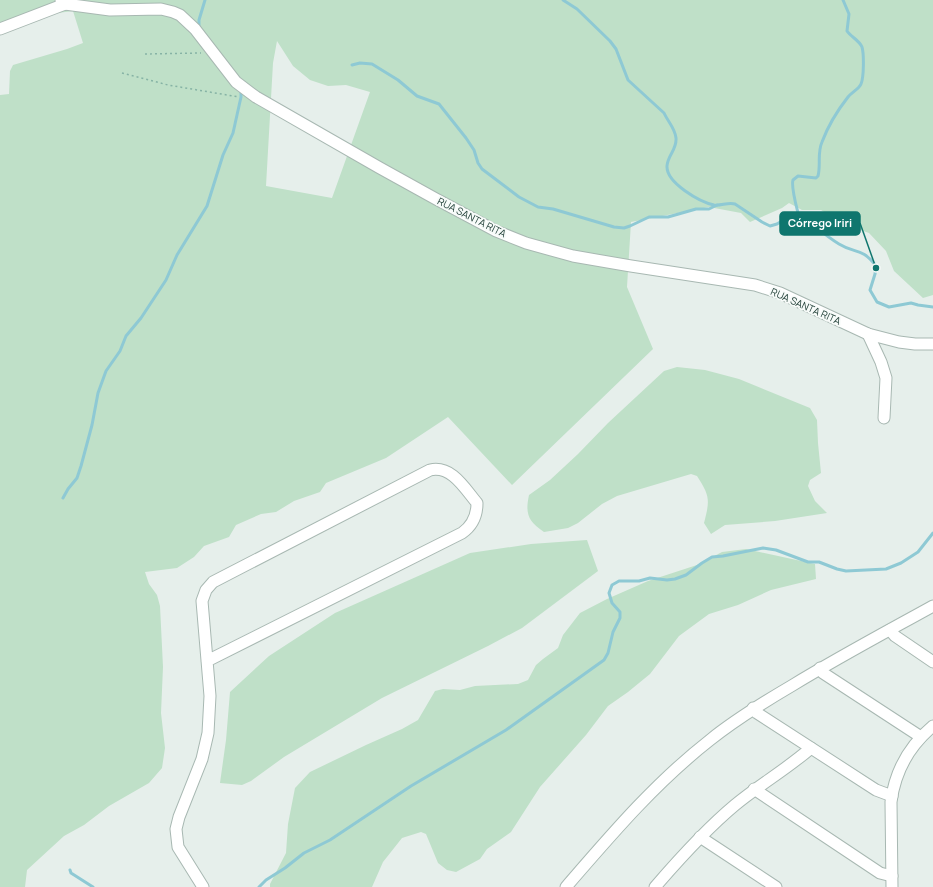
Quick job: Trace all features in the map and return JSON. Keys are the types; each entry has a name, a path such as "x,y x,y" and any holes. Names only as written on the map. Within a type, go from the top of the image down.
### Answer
{"street":[{"path":"0,29 63,2"},
{"name":"RUA SANTA RITA","path":"63,2 110,10 161,9 173,12 185,19 195,29 236,82 256,97 380,168 496,231 526,243 573,256 735,282 768,289 780,293 868,334 899,342 933,344"},
{"path":"868,334 881,362 886,378 884,418"},
{"path":"203,887 178,847 176,829 179,816 202,759 208,733 210,702 202,601 206,590 213,582 430,470 440,469 450,472 477,503 475,518 470,527 462,533 207,661"},
{"path":"566,887 625,819 667,776 710,739 753,708 820,668 933,606"},
{"path":"890,630 895,636 933,662"},
{"path":"820,668 824,673 921,737"},
{"path":"753,708 757,713 876,790 892,796"},
{"path":"892,882 892,796 899,770 910,751 921,737 933,726"},
{"path":"655,887 700,837 734,806 754,789 799,759 811,748"},
{"path":"754,789 892,882"},
{"path":"700,837 776,887"}],"path":[{"path":"145,54 213,52"},
{"path":"122,73 168,85 240,97"}],"green space":[{"path":"0,0 933,0 933,295 923,298 894,271 886,251 869,233 846,225 821,210 802,210 789,203 782,208 750,222 741,213 709,207 631,222 627,287 653,349 512,485 448,417 386,458 326,483 320,492 294,501 276,512 261,514 236,525 229,537 204,546 194,557 177,568 145,572 149,584 157,595 160,606 163,667 161,713 165,748 162,768 149,783 109,806 84,825 64,836 27,870 25,887 0,887 0,95 9,94 10,71 13,65 83,43 73,11 42,15 0,32","holes":["277,41 293,66 310,80 328,86 346,85 370,92 332,198 266,186 273,63"]},
{"path":"677,367 705,370 739,379 810,408 817,420 821,473 810,480 808,486 815,501 827,513 775,521 725,525 711,534 704,523 708,503 707,494 697,476 691,474 617,496 602,504 578,523 568,528 544,532 534,524 529,516 527,507 529,495 550,480 664,371"},
{"path":"587,540 598,571 522,628 382,698 284,757 251,781 242,785 220,783 226,740 230,692 269,656 335,613 470,553 531,544"},
{"path":"746,549 815,564 816,579 771,590 738,605 709,614 679,636 650,674 608,706 586,735 540,787 511,832 487,849 480,859 456,872 447,870 438,863 426,834 421,832 402,838 383,862 372,887 270,887 270,884 286,853 288,824 295,788 310,772 418,720 435,691 443,689 460,690 475,686 518,684 528,680 536,665 558,648 563,635 580,613 607,599 648,581 697,565 722,552"}],"waterway":[{"path":"199,28 199,20 205,0"},
{"path":"563,0 577,9 610,41 616,49 628,80 664,113 673,128 676,138 675,146 667,166 668,172 672,179 685,191 714,205 730,203 735,204 770,226 798,213 823,233 845,247 862,253 871,260 876,266 870,290 877,302 889,307 911,303 933,307"},
{"path":"798,213 793,191 793,180 798,176 816,178 818,176 819,155 827,130 840,108 850,95 860,86 862,81 862,47 859,42 847,31 849,14 843,0"},
{"path":"352,65 360,63 372,64 398,80 417,96 439,104 474,150 478,163 482,169 519,197 538,207 553,209 614,227 624,228 649,217 668,217 696,209 709,209 717,205"},
{"path":"63,498 77,478 92,425 98,393 106,371 120,351 126,336 141,318 166,280 177,255 207,206 223,155 233,133 241,97 241,90"},
{"path":"259,887 266,880 285,868 304,853 330,840 411,786 506,730 604,660 608,653 613,632 620,618 620,612 612,603 609,593 612,585 619,581 639,581 650,578 667,580 675,579 686,575 712,557 763,548 776,550 808,562 819,562 846,571 886,569 901,563 918,552 933,533"},
{"path":"70,870 71,873 93,887"}],"place":[{"name":"Córrego Iriri","path":"876,268"}]}
